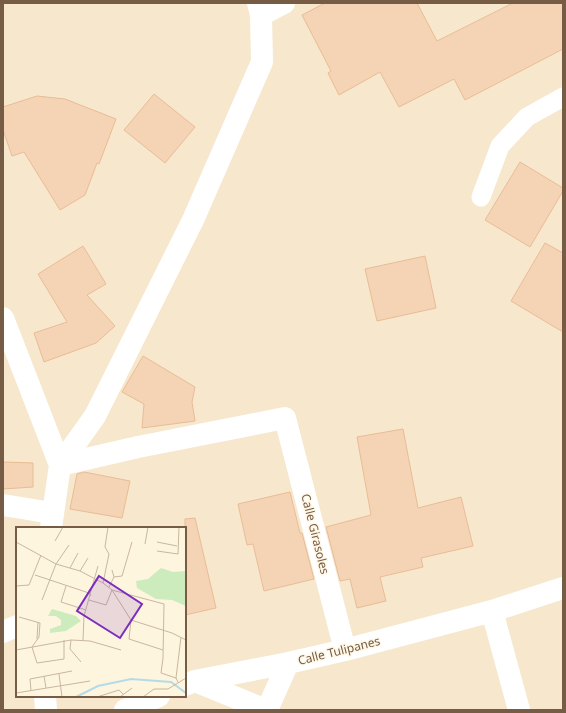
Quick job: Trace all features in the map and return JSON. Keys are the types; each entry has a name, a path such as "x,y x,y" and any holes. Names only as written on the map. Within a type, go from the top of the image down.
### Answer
{"street":[{"path":"3,505 51,520 60,465 94,416 193,220 262,62 260,9 284,3"},
{"path":"3,318 60,465"},
{"name":"Calle Girasoles","path":"60,465 138,447 286,418 345,650"},
{"name":"Calle Tulipanes","path":"190,683 345,650 492,611 563,588"},
{"path":"492,611 519,710"},
{"path":"3,632 16,626"},
{"path":"190,683 266,710 288,663"},
{"path":"45,697 46,710"},
{"path":"125,710 157,697"}],"lane":[{"path":"481,197 500,146 527,117 563,97"}],"shaded area":[{"path":"3,3 563,3 563,710 3,710"}],"building":[{"path":"325,3 417,3 437,41 513,3 563,3 563,49 465,100 454,79 399,107 380,72 339,95 328,73 331,71 302,15"},
{"path":"154,94 195,127 165,163 124,130"},
{"path":"37,96 65,99 116,119 99,164 97,163 85,195 60,210 24,152 12,156 3,130 3,107"},
{"path":"520,162 563,188 563,191 530,247 485,220"},
{"path":"545,243 563,253 563,332 511,301"},
{"path":"83,246 106,284 87,295 115,326 96,343 44,362 34,333 67,322 38,274"},
{"path":"425,256 436,308 377,321 365,269"},
{"path":"143,356 195,387 192,402 195,421 142,428 144,404 122,392"},
{"path":"403,429 418,508 461,497 473,546 421,558 423,567 380,577 386,601 357,608 350,579 340,581 326,527 371,515 357,437"},
{"path":"3,462 33,463 33,487 3,489"},
{"path":"84,472 130,481 122,518 70,509 77,474"},
{"path":"290,492 300,533 302,533 314,579 264,591 253,544 247,545 238,504"},
{"path":"195,518 216,608 186,615 186,527 185,519"}]}
